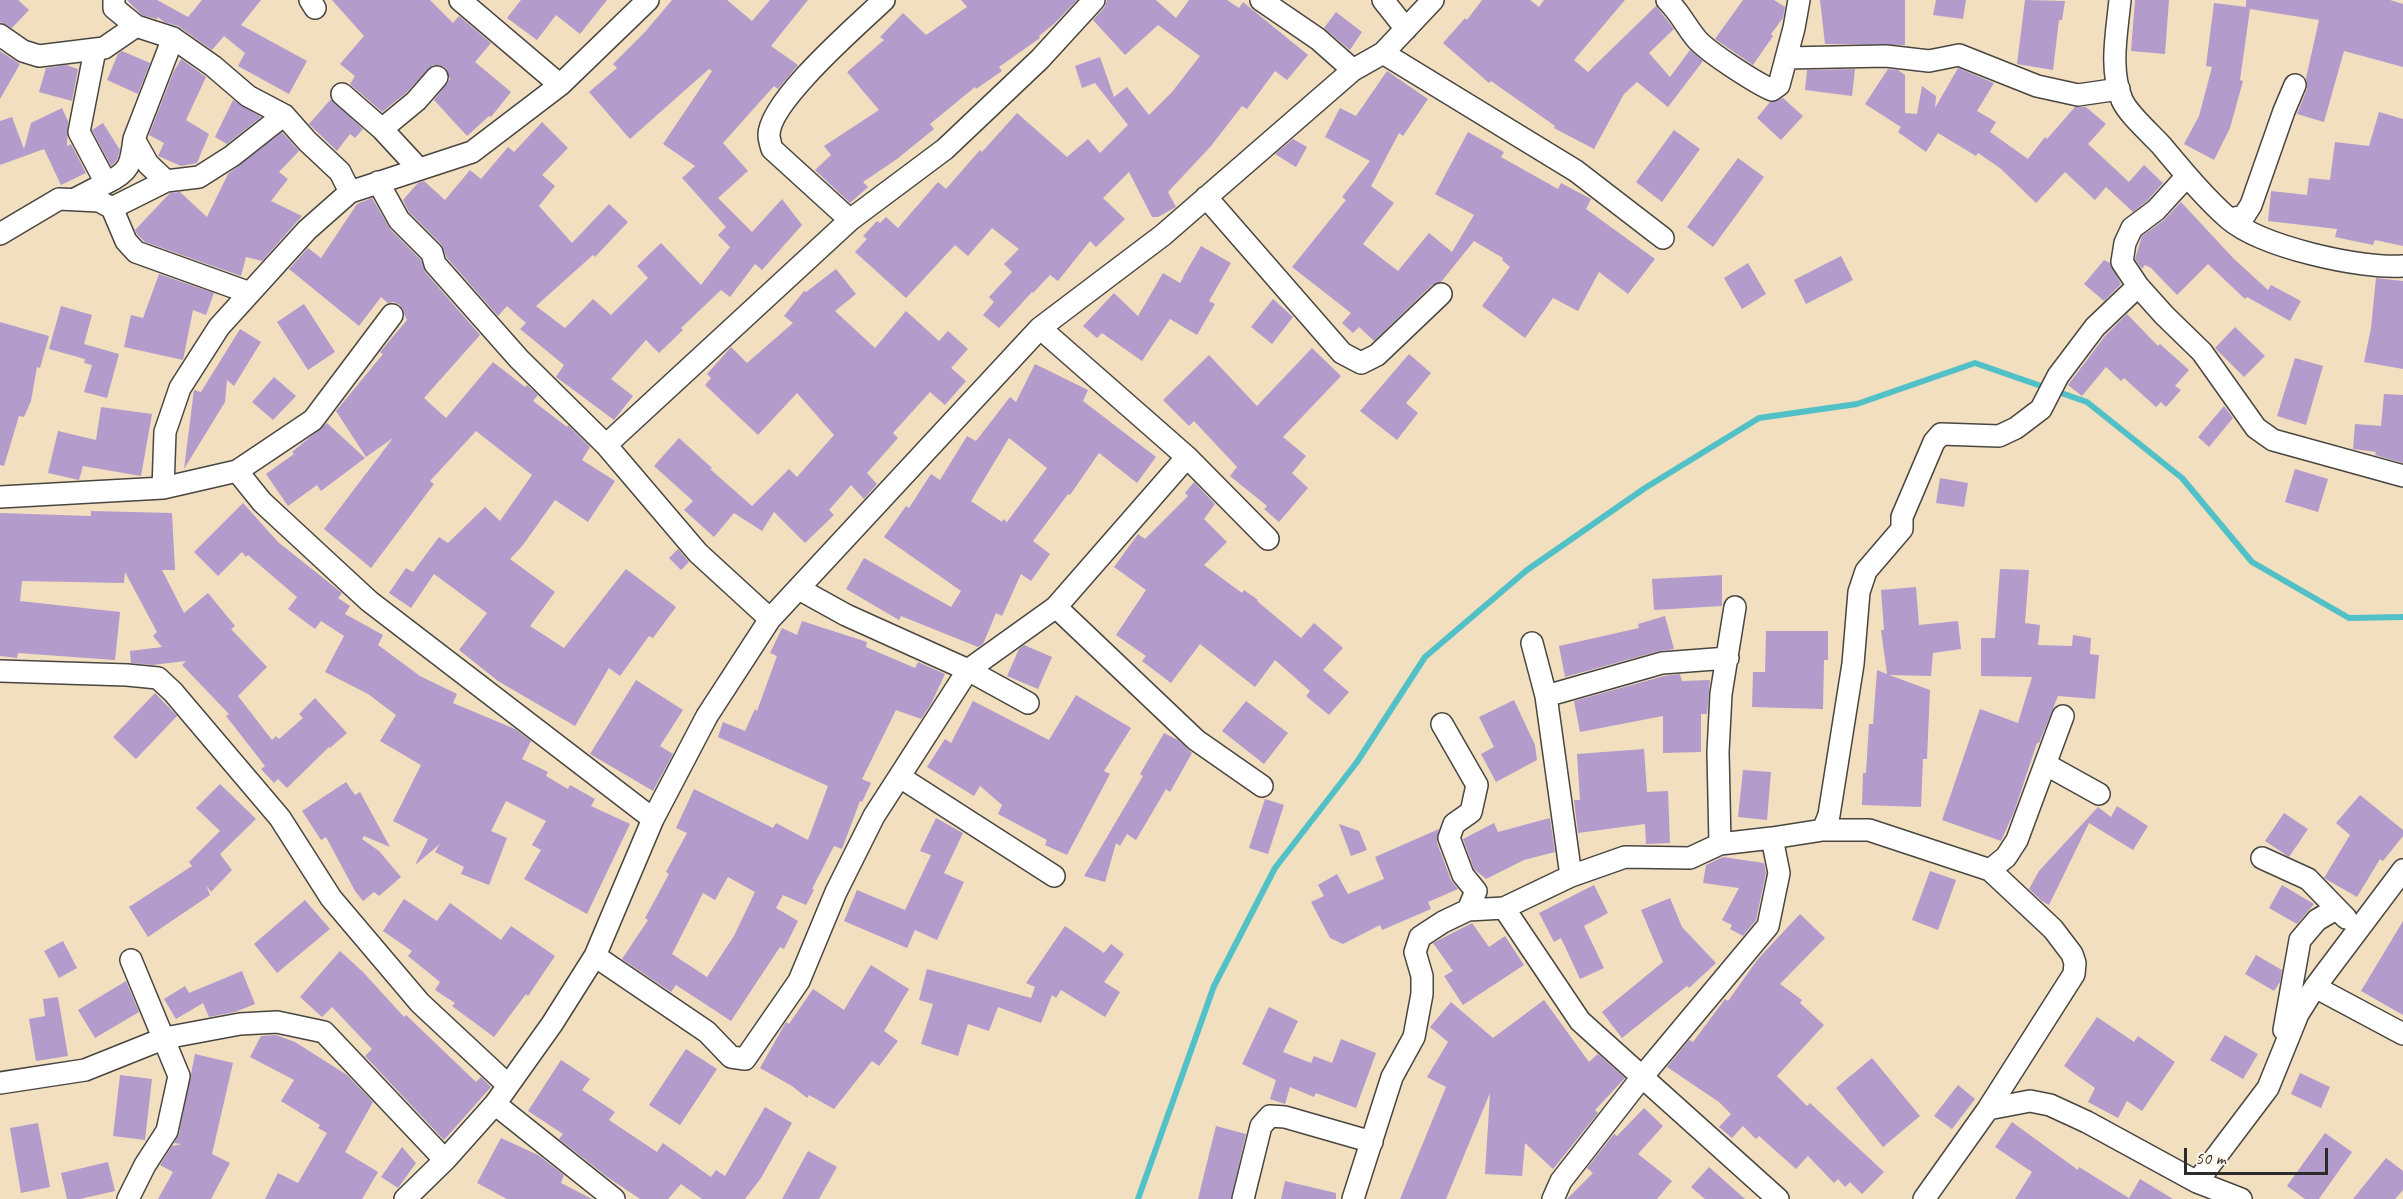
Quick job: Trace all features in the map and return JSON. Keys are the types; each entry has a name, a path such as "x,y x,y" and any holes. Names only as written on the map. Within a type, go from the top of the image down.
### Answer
{"street":[{"path":"460,0 560,85"},
{"path":"163,488 165,432 180,388 219,327 307,230 350,192 472,152 560,85 648,0"},
{"path":"850,220 772,149 769,136 772,124 784,104 812,68 884,0"},
{"path":"606,445 850,220 945,149 1040,59 1094,0"},
{"path":"1262,0 1318,39 1353,70"},
{"path":"1383,0 1406,29"},
{"path":"405,1199 445,1160 495,1104 552,1024 595,956 653,819 707,717 770,619 1040,328 1163,235 1353,70 1383,53 1433,0"},
{"path":"1666,0 1681,14 1696,39 1757,83 1772,90 1779,85 1799,0"},
{"path":"2120,0 2115,67 2123,101 2187,176 2230,219 2258,237 2336,260 2389,267 2403,266"},
{"path":"0,35 23,51 39,56 104,48 124,20 172,38 213,66 248,96 284,115 340,172 350,192"},
{"path":"78,198 127,170 132,157 134,139 172,38"},
{"path":"95,50 79,132 106,183"},
{"path":"1383,53 1576,171 1663,238"},
{"path":"1786,58 1886,56 1929,61 1959,55 2037,86 2078,95 2120,89"},
{"path":"382,129 416,101 437,77"},
{"path":"2230,219 2244,216 2251,205 2295,85"},
{"path":"342,94 382,129 418,168"},
{"path":"112,208 166,181 199,177 232,156 284,115"},
{"path":"134,139 148,164 166,181"},
{"path":"2187,176 2156,210 2132,228 2128,235 2122,262 2138,286 2202,352 2256,428 2264,434 2273,440 2403,476"},
{"path":"378,182 399,220 432,253 435,264 519,359 606,445 698,553 770,619"},
{"path":"1206,197 1342,353 1361,363 1377,354 1441,294"},
{"path":"0,234 59,199 78,198 99,201 112,208 126,240 136,252 250,293"},
{"path":"1823,830 1829,815 1850,685 1859,592 1866,571 1902,529 1902,517 1934,442 1941,434 1999,436 2033,416 2041,409 2058,376 2095,327 2138,286"},
{"path":"0,497 163,488 237,471 313,420 392,315"},
{"path":"1040,328 1187,457 1268,539"},
{"path":"595,956 707,1032 731,1057 745,1059 799,981 836,892 874,816 968,670 1056,607 1187,457"},
{"path":"237,471 262,502 369,601 653,819"},
{"path":"799,589 846,615 968,670 1028,703"},
{"path":"1056,607 1196,740 1262,786"},
{"path":"1720,844 1718,741 1721,694 1736,607"},
{"path":"1532,644 1546,696 1571,876"},
{"path":"1546,696 1662,663 1728,658"},
{"path":"0,671 158,678 173,692 280,818 332,898 413,994 508,1085"},
{"path":"1990,870 2006,857 2017,840 2063,716"},
{"path":"1442,724 1477,785 1471,812 1454,824 1449,838 1463,875 1476,891 1468,910"},
{"path":"2045,764 2099,794"},
{"path":"900,777 1054,876"},
{"path":"1353,1199 1392,1077 1414,1037 1422,994 1422,976 1415,952 1420,937 1468,910 1504,908 1571,876 1625,857 1690,858 1720,844 1823,830 1869,830 1990,870 2053,929 2072,954 2075,963 2074,974 1988,1109 1924,1199"},
{"path":"1553,1199 1561,1181 1642,1077 1768,926 1779,873 1772,838"},
{"path":"2262,858 2308,879 2336,909 2358,928"},
{"path":"2196,1182 2268,1088 2298,1014 2315,987 2403,870"},
{"path":"1504,908 1580,1021 1778,1199"},
{"path":"2280,1055 2300,940 2317,920 2336,909"},
{"path":"128,1199 166,1131 178,1076 165,1038 131,960"},
{"path":"2315,987 2403,1034"},
{"path":"0,1083 85,1070 165,1038 240,1024 277,1022 324,1032 445,1160"},
{"path":"1988,1109 2030,1101 2050,1105 2087,1122 2196,1182 2241,1199"},
{"path":"495,1104 614,1199"},
{"path":"1243,1199 1261,1126 1270,1116 1285,1117 1372,1142"}],"building":[{"path":"0,0 18,0 29,10 12,28 0,22"},
{"path":"127,0 157,0 188,17 202,0 261,0 241,25 307,61 289,94 238,66 245,53 224,36 212,50 178,26 164,22 158,17 157,19 142,15"},
{"path":"332,0 430,0 453,23 459,16 491,43 475,62 511,92 491,117 489,116 467,136 434,100 450,79 446,68 433,65 407,92 382,112 350,84 355,76 340,64 364,36"},
{"path":"521,0 607,0 580,34 556,15 537,40 507,18"},
{"path":"672,0 727,0 752,21 770,0 808,0 771,46 798,65 778,89 774,86 723,143 748,171 718,198 752,232 782,199 802,225 762,270 755,264 730,297 721,290 681,328 683,330 659,353 646,340 611,379 633,396 614,420 556,377 564,365 520,329 526,323 507,306 498,316 447,258 441,244 409,212 403,200 418,183 424,181 445,200 470,170 481,179 508,147 514,152 542,122 568,148 542,175 555,186 539,206 572,243 609,204 628,222 595,257 593,255 536,306 565,328 593,299 611,315 648,278 637,266 661,243 701,285 730,247 718,235 726,227 682,178 695,166 663,144 712,71 709,69 630,139 589,92 617,68 613,64 645,32"},
{"path":"961,0 1077,0 1039,36 1040,38 999,67 1002,71 976,89 975,87 930,124 934,129 897,159 863,182 868,187 850,203 815,170 831,155 824,146 879,110 847,72 884,40 880,37 903,13 926,35 967,7"},
{"path":"1107,0 1156,0 1176,18 1189,0 1227,0 1239,8 1243,2 1308,55 1287,80 1275,71 1247,109 1242,106 1211,146 1168,192 1176,207 1158,217 1152,217 1129,172 1103,198 1125,219 1096,247 1090,241 1058,281 1050,275 999,328 983,315 994,302 989,297 1012,272 1004,264 1019,249 992,228 968,256 955,245 906,298 855,252 867,239 863,236 877,221 880,223 886,217 898,228 938,182 946,189 1017,113 1067,157 1088,139 1100,153 1128,125 1095,83 1082,88 1075,66 1100,57 1114,97 1127,87 1149,115 1172,92 1200,56 1158,25 1125,55 1093,20 1104,8"},
{"path":"1482,0 1530,0 1539,7 1544,0 1625,0 1574,60 1588,72 1656,6 1674,29 1649,53 1670,77 1690,50 1703,61 1668,107 1637,82 1624,94 1594,149 1554,128 1555,126 1491,81 1489,83 1443,43 1465,18 1467,20"},
{"path":"1743,0 1774,0 1785,7 1783,18 1753,65 1715,39"},
{"path":"1820,0 1905,0 1905,45 1825,44"},
{"path":"1936,0 1966,0 1963,19 1933,15"},
{"path":"2025,0 2065,1 2062,20 2059,20 2053,70 2017,64"},
{"path":"2135,0 2169,0 2165,54 2131,51"},
{"path":"2246,0 2390,0 2403,4 2403,67 2344,51 2324,122 2297,114 2307,89 2306,78 2319,20 2250,9 2240,80 2243,81 2230,128 2214,160 2184,144 2199,116 2212,67 2206,66 2214,3 2246,7"},
{"path":"1336,12 1362,32 1350,50 1324,28"},
{"path":"0,51 20,64 0,99"},
{"path":"122,51 150,63 138,94 107,80 118,54"},
{"path":"181,59 206,77 186,120 209,134 197,163 181,166 158,156 164,143 149,135 173,73"},
{"path":"66,65 78,69 72,101 39,92 46,68"},
{"path":"1958,68 1994,83 1977,111 1996,122 1990,132 2028,159 2045,137 2047,139 2075,107 2086,107 2106,124 2088,144 2129,182 2144,165 2163,183 2147,201 2133,212 2106,187 2095,200 2065,172 2036,203 2000,168 1978,153 1976,156 1938,133 1926,152 1898,132 1901,127 1865,104 1888,69 1898,70 1905,75 1905,113 1917,114 1922,86 1936,96 1935,108"},
{"path":"1855,69 1852,96 1805,90 1807,70"},
{"path":"1387,71 1428,99 1403,136 1399,133 1371,186 1394,203 1363,244 1398,271 1429,233 1452,252 1474,215 1435,194 1468,132 1504,152 1501,157 1558,189 1561,183 1591,199 1586,209 1655,259 1628,294 1599,272 1578,311 1553,298 1525,338 1482,306 1510,267 1502,260 1503,258 1474,241 1441,282 1432,285 1374,341 1359,327 1353,333 1342,323 1351,313 1292,267 1346,200 1342,197 1370,161 1325,137 1340,108 1356,116"},
{"path":"1783,98 1803,116 1781,140 1757,118 1770,102"},
{"path":"331,99 363,129 355,138 350,134 337,151 309,124"},
{"path":"233,100 261,117 227,144 215,137"},
{"path":"62,108 68,121 67,146 71,144 86,173 61,185 44,149 0,165 0,121 12,117 24,149 31,123"},
{"path":"2379,112 2403,119 2403,246 2375,240 2373,245 2335,237 2337,229 2268,221 2271,191 2307,195 2309,178 2330,180 2335,142 2369,146"},
{"path":"103,123 120,150 117,160 111,166 92,130"},
{"path":"1674,130 1700,149 1662,202 1636,182"},
{"path":"282,132 299,151 279,172 288,179 271,201 302,216 262,261 246,257 241,276 145,242 137,234 135,230 170,193 180,192 207,217 228,174"},
{"path":"1293,139 1307,147 1296,167 1275,154"},
{"path":"1738,158 1764,177 1713,247 1687,227"},
{"path":"372,198 390,229 421,260 425,272 480,335 424,398 446,418 493,362 525,387 527,385 538,395 533,401 567,427 568,425 590,447 582,460 615,481 588,522 555,500 523,545 510,559 555,592 530,626 564,648 626,569 676,607 653,638 649,636 620,676 609,668 575,726 498,681 459,650 487,613 434,574 411,608 389,593 406,568 413,572 439,537 448,543 485,507 500,521 532,475 476,431 430,481 434,484 371,568 324,529 393,438 366,457 336,411 383,354 380,352 407,320 400,305 394,302 388,303 381,297 359,326 289,269 308,248 321,258 357,204"},
{"path":"2181,202 2234,259 2268,290 2271,285 2301,301 2290,321 2247,297 2245,299 2208,264 2177,295 2151,268 2145,265 2142,269 2135,259 2142,236 2164,220"},
{"path":"1201,246 1231,263 1209,301 1215,304 1197,335 1170,319 1142,361 1102,333 1097,338 1083,326 1114,293 1138,316 1163,273 1180,283 1183,278 1184,280 1183,277"},
{"path":"1841,256 1853,280 1806,304 1794,280"},
{"path":"2104,260 2110,263 2121,284 2104,301 2084,284"},
{"path":"1748,263 1766,294 1742,309 1724,278"},
{"path":"836,269 856,294 835,311 875,348 906,311 939,341 948,331 968,349 951,368 966,381 945,405 930,392 893,433 898,438 867,473 877,484 864,499 851,485 829,510 834,515 805,543 774,512 762,531 734,513 714,537 684,510 693,501 654,466 679,438 752,506 789,469 797,477 834,435 797,393 758,435 705,385 711,378 707,374 731,347 747,363 793,323 784,316 804,291 806,292"},
{"path":"159,274 214,293 206,315 193,310 183,360 124,347 131,315 143,318"},
{"path":"2376,278 2403,281 2403,369 2364,362 2371,328"},
{"path":"1273,299 1293,317 1272,344 1251,327"},
{"path":"304,304 335,352 308,370 277,322"},
{"path":"61,306 92,315 84,344 119,354 107,398 84,392 92,365 84,363 85,359 49,349"},
{"path":"2127,314 2158,346 2160,344 2189,370 2175,386 2181,390 2166,407 2161,402 2156,407 2124,378 2121,381 2106,367 2082,396 2068,385 2105,336"},
{"path":"0,322 49,336 40,368 37,367 31,401 24,417 19,416 4,466 0,465"},
{"path":"2235,327 2265,356 2244,377 2215,348"},
{"path":"240,329 261,342 234,386 227,380 225,402 184,469 194,390 201,392"},
{"path":"1312,348 1341,376 1283,437 1306,456 1292,473 1308,488 1279,522 1264,509 1267,506 1230,476 1237,467 1194,421 1189,426 1163,400 1209,355 1257,406"},
{"path":"1409,354 1431,373 1406,403 1418,413 1397,440 1360,411"},
{"path":"2295,358 2323,366 2306,425 2277,416"},
{"path":"1035,364 1088,390 1083,401 1156,457 1137,483 1099,453 1070,495 1068,494 1033,541 1050,554 1031,581 1021,574 1002,616 996,613 983,644 978,647 901,616 899,620 846,589 864,558 951,607 961,591 884,537 906,506 909,508 931,474 940,480 967,436 976,441 1010,397 1016,402","holes":["1009,438 1047,468 1007,522 1003,519 1002,522 971,501"]},
{"path":"274,377 296,396 273,420 252,402"},
{"path":"2384,394 2403,395 2403,463 2375,455 2376,452 2353,449 2355,424 2381,426"},
{"path":"2224,406 2233,418 2209,447 2198,437"},
{"path":"101,407 152,414 141,476 83,466 79,480 48,473 58,431 96,440"},
{"path":"327,423 365,458 321,491 317,485 288,506 266,474 294,454 292,452"},
{"path":"2295,469 2328,479 2318,512 2285,502"},
{"path":"1940,478 1968,483 1964,507 1936,503"},
{"path":"1194,482 1215,504 1204,519 1227,542 1204,565 1242,593 1244,590 1258,600 1301,638 1314,623 1343,648 1323,670 1349,692 1329,715 1306,696 1310,691 1275,660 1255,687 1200,644 1171,683 1142,661 1146,656 1116,635 1146,590 1114,567 1138,534 1145,539 1188,496 1185,493"},
{"path":"243,503 278,542 342,593 338,598 350,606 345,614 383,635 378,645 420,676 457,694 453,703 515,729 531,741 522,759 548,772 546,776 568,789 570,785 595,799 591,806 630,824 587,914 524,879 541,850 532,845 546,821 506,801 491,831 507,838 489,885 461,874 464,867 435,852 440,844 415,865 428,839 393,821 421,765 380,741 396,715 368,694 325,672 344,636 321,621 315,629 288,609 297,597 248,555 246,557 242,552 218,576 194,552"},
{"path":"91,511 172,513 175,570 162,570 184,613 208,593 235,626 231,629 267,667 238,696 272,740 276,736 279,739 303,718 299,714 315,698 347,733 329,747 287,788 278,779 274,783 261,769 265,766 226,716 229,714 182,665 186,661 152,665 131,663 130,651 162,647 153,636 157,632 125,572 124,583 22,581 20,601 120,612 115,660 18,653 17,658 0,656 0,513 91,516"},
{"path":"678,549 689,562 681,570 669,558"},
{"path":"2000,569 2029,570 2025,623 2040,625 2038,645 2072,646 2073,635 2091,638 2090,654 2099,655 2095,699 2058,696 2039,743 2037,743 2014,812 2001,841 1942,820 1980,709 2018,723 2032,677 1981,676 1981,638 1995,638"},
{"path":"1722,575 1722,606 1654,610 1652,579"},
{"path":"1916,587 1919,625 1958,621 1961,649 1933,653 1931,676 1889,675 1930,690 1927,759 1923,759 1921,807 1862,805 1863,773 1866,773 1869,724 1873,724 1877,670 1887,674 1881,630 1884,630 1881,590"},
{"path":"1665,616 1674,649 1565,677 1559,646 1639,628 1638,624"},
{"path":"802,621 867,642 866,647 915,668 918,662 945,674 921,719 896,710 862,779 871,783 862,802 860,801 842,849 834,846 806,905 783,895 776,908 798,921 784,949 780,947 731,1021 676,985 671,992 622,959 648,920 645,918 669,874 666,872 687,833 676,828 694,789 773,828 776,823 808,840 828,786 718,737 723,722 745,731 755,709 757,711 777,656 770,653 782,628 797,635","holes":["728,877 755,892 734,936 707,977 672,954 703,893 715,900"]},
{"path":"1766,631 1828,631 1828,660 1824,660 1823,709 1752,707 1753,672 1765,672"},
{"path":"1024,645 1052,657 1038,689 1007,676 1019,649"},
{"path":"1680,674 1682,681 1710,680 1707,714 1701,714 1701,752 1663,753 1663,716 1580,732 1574,701 1664,676"},
{"path":"636,680 683,710 660,746 673,754 653,791 590,754"},
{"path":"155,693 177,716 136,759 113,737"},
{"path":"1076,695 1131,728 1104,771 1110,774 1067,855 1045,845 1047,840 998,814 1002,805 980,786 974,796 927,767 945,739 951,743 973,701 1049,740"},
{"path":"1514,700 1535,745 1537,760 1496,782 1481,754 1494,747 1479,717"},
{"path":"1246,701 1288,733 1264,764 1222,731"},
{"path":"1164,733 1178,740 1192,753 1170,792 1166,789 1136,840 1127,834 1120,846 1116,843 1105,882 1084,876 1143,776 1140,774"},
{"path":"1644,749 1647,792 1668,791 1670,843 1646,844 1645,824 1578,833 1574,800 1580,800 1577,754"},
{"path":"1743,770 1771,772 1767,820 1738,817"},
{"path":"346,782 355,795 360,792 390,847 364,836 362,839 379,851 401,877 379,896 374,892 363,901 355,891 326,837 321,840 302,811"},
{"path":"220,784 256,819 220,854 232,870 211,892 206,885 210,895 148,937 129,907 192,866 189,862 220,831 196,808"},
{"path":"2360,795 2403,830 2403,836 2383,861 2380,859 2357,897 2324,878 2350,835 2336,823"},
{"path":"1265,799 1284,805 1268,854 1249,848"},
{"path":"2117,806 2148,826 2133,850 2089,823 2049,905 2042,901 2029,889 2039,871 2098,807 2111,817"},
{"path":"2284,813 2308,829 2289,857 2265,841"},
{"path":"936,818 963,833 944,873 964,882 937,940 915,930 907,948 844,921 857,890 905,910 931,855 920,851"},
{"path":"1550,818 1555,852 1524,860 1486,879 1474,869 1463,839 1494,823 1498,832"},
{"path":"1339,824 1359,831 1367,850 1351,856"},
{"path":"1439,829 1437,843 1451,880 1458,889 1428,902 1431,909 1382,930 1380,925 1343,944 1330,938 1311,902 1324,896 1318,885 1337,874 1348,894 1384,879 1375,857"},
{"path":"1723,857 1764,863 1766,873 1756,920 1743,936 1730,929 1732,925 1722,920 1739,888 1703,883 1706,865"},
{"path":"1930,871 1956,880 1938,930 1912,920"},
{"path":"1594,885 1608,913 1584,926 1604,968 1580,979 1561,938 1554,942 1539,913"},
{"path":"2282,885 2314,904 2297,924 2269,908"},
{"path":"1670,898 1682,927 1716,963 1689,988 1687,986 1622,1038 1602,1012 1663,962 1641,910"},
{"path":"404,899 437,921 450,903 501,940 511,926 555,956 528,996 526,994 494,1037 452,1006 455,1003 435,990 440,982 408,956 412,951 383,931"},
{"path":"305,900 330,929 277,973 254,944"},
{"path":"1800,914 1825,938 1780,984 1802,1000 1800,1003 1824,1025 1777,1076 1807,1106 1810,1103 1884,1172 1862,1194 1850,1182 1845,1187 1838,1179 1834,1183 1808,1156 1796,1169 1759,1136 1756,1139 1743,1126 1732,1138 1719,1127 1731,1114 1719,1102 1667,1067 1689,1040 1693,1042 1725,999 1728,1001 1758,959"},
{"path":"2403,921 2403,1015 2361,991"},
{"path":"1472,923 1489,947 1505,936 1524,965 1463,1005 1444,976 1453,971 1433,943"},
{"path":"1065,926 1104,953 1111,944 1124,954 1104,982 1120,992 1105,1017 1061,990 1056,998 1052,995 1041,1023 998,1007 989,1031 968,1024 958,1056 921,1044 933,1004 919,1000 927,969 1031,998 1035,987 1026,983"},
{"path":"63,941 77,968 59,978 44,951"},
{"path":"340,951 363,972 404,1017 406,1015 476,1082 481,1077 491,1087 444,1140 365,1056 372,1049 332,1007 322,1017 300,997"},
{"path":"2256,955 2282,970 2280,982 2274,991 2245,974"},
{"path":"871,965 909,989 884,1031 898,1041 879,1066 872,1061 834,1109 809,1095 807,1098 792,1086 760,1068 786,1022 789,1024 813,989 844,1010"},
{"path":"242,971 255,1004 235,1012 209,1017 203,1003 176,1019 164,999 185,986 189,993"},
{"path":"126,981 139,1012 95,1038 78,1010"},
{"path":"58,997 68,1056 36,1061 29,1019 45,1016 43,999"},
{"path":"1544,1000 1589,1062 1598,1054 1625,1078 1595,1110 1598,1113 1553,1169 1525,1143 1522,1176 1485,1174 1490,1093 1446,1199 1400,1199 1446,1087 1427,1077 1448,1042 1430,1027 1451,1002 1493,1038"},
{"path":"1269,1007 1298,1021 1283,1052 1311,1063 1314,1056 1332,1063 1341,1039 1376,1053 1356,1108 1316,1093 1314,1097 1290,1087 1285,1104 1270,1099 1276,1080 1242,1064"},
{"path":"2097,1017 2134,1042 2138,1036 2175,1062 2142,1111 2127,1101 2118,1118 2088,1102 2095,1088 2064,1066"},
{"path":"276,1035 295,1042 347,1075 373,1102 345,1152 378,1172 362,1199 265,1199 278,1173 298,1183 327,1133 318,1128 320,1125 281,1101 294,1080 250,1057 261,1036"},
{"path":"2225,1035 2258,1054 2243,1079 2210,1060"},
{"path":"686,1049 717,1069 680,1125 649,1105"},
{"path":"195,1054 233,1063 212,1154 230,1163 211,1199 158,1199 173,1172 160,1165 172,1146 182,1144 174,1143 179,1134"},
{"path":"1872,1058 1920,1116 1883,1147 1836,1088"},
{"path":"561,1060 590,1079 582,1090 615,1112 609,1120 657,1152 663,1143 711,1177 716,1170 725,1176 765,1107 792,1123 761,1178 745,1199 702,1199 681,1184 668,1199 640,1199 559,1139 563,1134 528,1111"},
{"path":"2300,1073 2330,1087 2321,1108 2291,1094"},
{"path":"120,1075 152,1079 145,1140 113,1136"},
{"path":"1958,1085 1975,1099 1952,1129 1934,1116"},
{"path":"1644,1108 1663,1126 1638,1154 1672,1181 1657,1199 1567,1199 1593,1173 1587,1168 1614,1134 1617,1136"},
{"path":"2012,1122 2078,1170 2079,1167 2129,1198 2140,1179 2173,1199 2015,1199 2032,1172 1995,1147"},
{"path":"38,1123 50,1187 21,1193 10,1128"},
{"path":"1216,1126 1246,1134 1231,1199 1198,1199"},
{"path":"2325,1133 2352,1152 2319,1199 2305,1199 2287,1186"},
{"path":"501,1138 538,1155 564,1175 561,1183 592,1199 507,1199 477,1183"},
{"path":"402,1147 416,1163 398,1188 381,1177"},
{"path":"808,1151 837,1167 819,1199 782,1199"},
{"path":"2386,1158 2403,1171 2403,1190 2395,1199 2353,1199"},
{"path":"108,1162 115,1191 80,1199 67,1199 61,1173"},
{"path":"1709,1167 1745,1199 1705,1199 1691,1187"},
{"path":"1285,1181 1336,1193 1336,1199 1281,1199"}],"waterway":[{"path":"1138,1199 1214,986 1275,868 1357,762 1425,657 1527,570 1645,488 1759,418 1857,404 1975,363 2087,402 2182,478 2252,562 2349,618 2403,617"}]}
